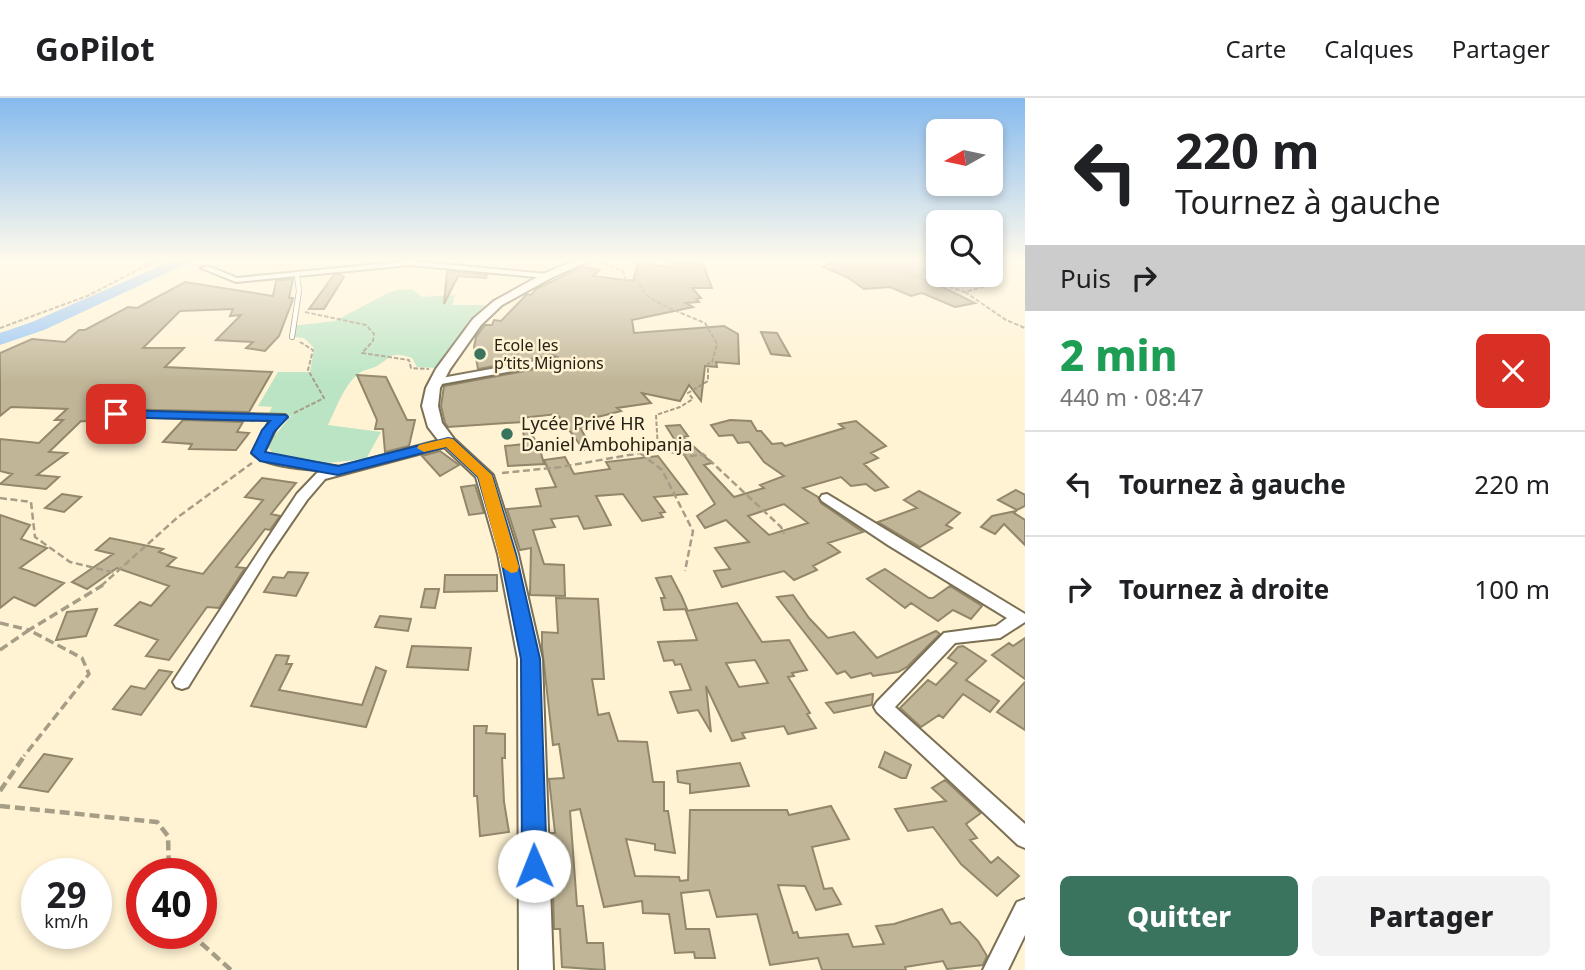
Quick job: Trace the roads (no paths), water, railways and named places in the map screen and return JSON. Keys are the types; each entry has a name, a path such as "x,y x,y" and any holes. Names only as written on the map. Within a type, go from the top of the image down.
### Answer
{"street":[{"path":"502,301 477,322 440,376 430,406 435,424 448,442 484,475 508,554 530,659 536,970"},
{"path":"440,376 552,361"},
{"path":"116,414 281,417 268,430 258,453 264,458 338,471"},
{"path":"182,682 302,497 321,476 448,442"},
{"path":"827,498 893,542 1019,618 999,632 950,637 883,707 1025,838"},
{"path":"995,970 1025,910"}],"lane":[{"path":"292,337 291,320 299,301"}],"waterway":[{"path":"0,339 38,326 95,301"}],"place":[{"name":"Ecole les p’tits Mignions","path":"480,354"},
{"name":"Lycée Privé HR Daniel Ambohipanja","path":"507,434"}]}
